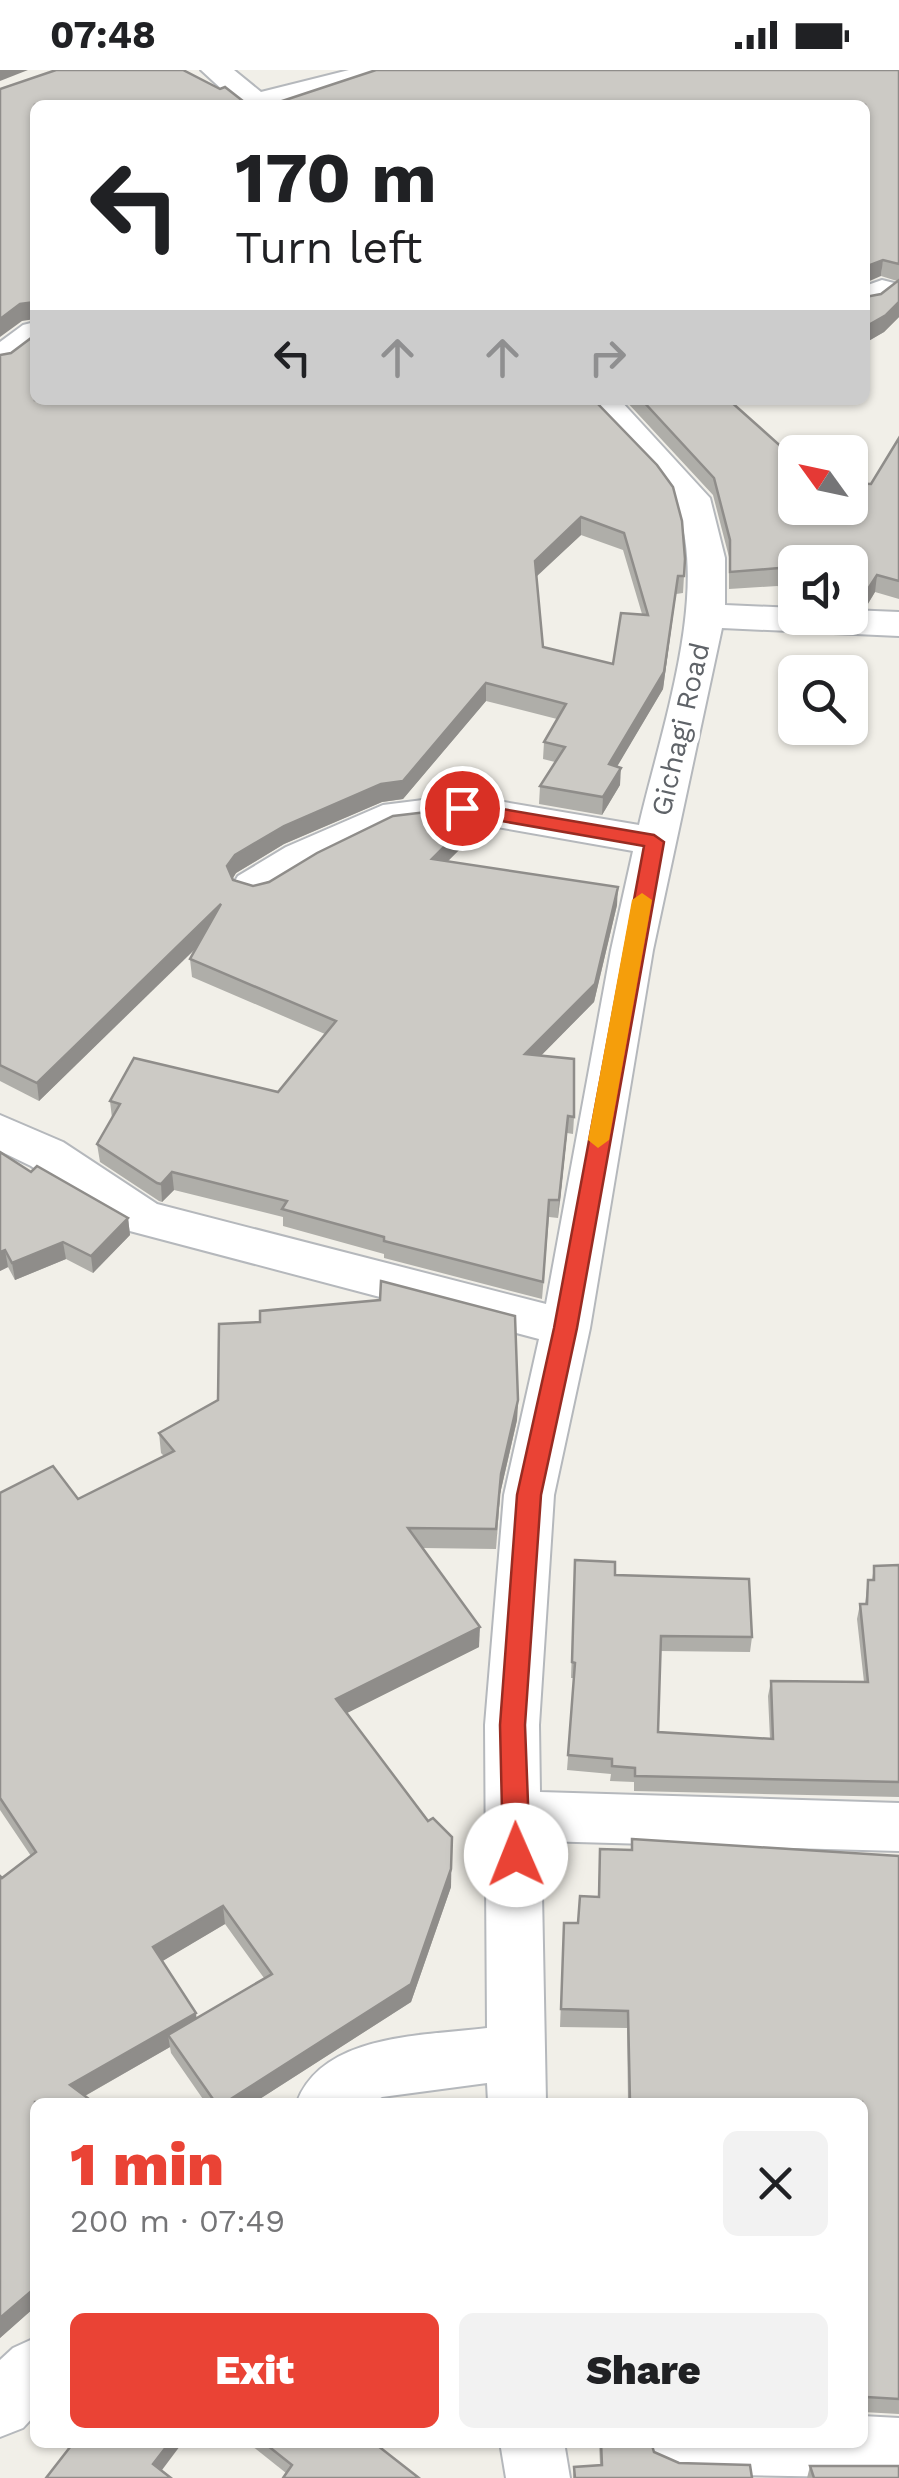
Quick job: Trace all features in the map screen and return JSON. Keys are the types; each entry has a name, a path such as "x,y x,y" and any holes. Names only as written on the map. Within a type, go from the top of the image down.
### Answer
{"street":[{"path":"216,70 251,100"},
{"path":"271,100 385,70"},
{"path":"0,358 30,336"},
{"name":"Gichagi Road","path":"517,2077 512,1725 529,1495 566,1328 654,842 706,616 706,558 692,498 614,405"},
{"path":"706,616 899,624"},
{"path":"253,886 300,858 383,818 462,808 654,842"},
{"path":"0,1131 48,1154 143,1218 566,1328"},
{"path":"516,1816 899,1827"},
{"path":"332,2098 370,2072 517,2077"},
{"path":"0,2405 30,2375"},
{"path":"533,2448 538,2478"},
{"path":"844,2448 899,2450"}],"building":[{"path":"56,70 183,70 220,89 225,87 242,100 30,100 30,303 20,304 0,319 0,89"},
{"path":"376,70 899,70 899,264 883,260 870,265 870,100 285,100"},
{"path":"899,280 899,302 870,324 870,296 881,294"},
{"path":"30,339 30,405 599,405 673,487 682,521 685,559 684,576 678,576 664,672 609,764 621,768 603,797 540,786 565,747 544,742 566,704 486,683 403,781 381,784 284,826 235,855 227,866 233,880 253,886 269,882 317,853 393,816 452,809 473,818 432,859 618,887 595,984 525,1054 574,1059 574,1117 568,1116 559,1200 549,1200 543,1282 384,1241 384,1237 282,1209 287,1201 172,1172 161,1184 157,1183 97,1144 120,1104 110,1101 134,1058 278,1092 336,1021 190,959 221,904 37,1083 0,1065 0,355 11,353","holes":["581,517 624,533 648,615 621,613 613,664 543,647 535,561"]},
{"path":"647,405 735,405 778,444 778,525 868,525 868,484 899,438 899,581 877,575 868,589 868,545 778,545 778,568 730,572 730,540 714,478"},
{"path":"0,1152 31,1172 37,1166 128,1218 91,1256 63,1242 12,1263 5,1250 0,1252"},
{"path":"381,1281 515,1316 518,1400 501,1474 496,1529 408,1528 480,1627 336,1699 428,1821 433,1818 452,1837 451,1869 411,1984 232,2098 212,2098 168,2035 272,1974 223,1906 153,1947 196,2013 70,2085 88,2098 30,2098 30,2292 0,2318 0,1876 36,1852 0,1798 0,1493 53,1466 78,1499 174,1451 159,1433 218,1400 219,1324 260,1322 260,1311 380,1300"},
{"path":"575,1560 615,1562 615,1575 749,1579 752,1637 661,1636 658,1732 773,1739 771,1681 868,1682 860,1604 867,1604 868,1580 874,1580 874,1566 899,1565 899,1782 635,1776 635,1768 612,1766 612,1759 568,1755 575,1663"},
{"path":"632,1839 899,1856 899,2399 868,2397 868,2098 630,2098 628,2011 561,2009 564,1923 578,1923 580,1896 599,1897 600,1849 632,1850"},
{"path":"69,2448 165,2448 153,2464 171,2478 46,2478"},
{"path":"271,2448 381,2448 419,2478 283,2478 292,2465"},
{"path":"601,2448 653,2448 679,2463 750,2465 752,2478 575,2478 574,2467 602,2465"},
{"path":"810,2466 899,2466 899,2478 814,2478"}],"slow traffic":[{"path":"598,1140 642,900"}],"route":[{"path":"462,808 654,842 566,1328 529,1495 512,1725 516,1855"}]}
